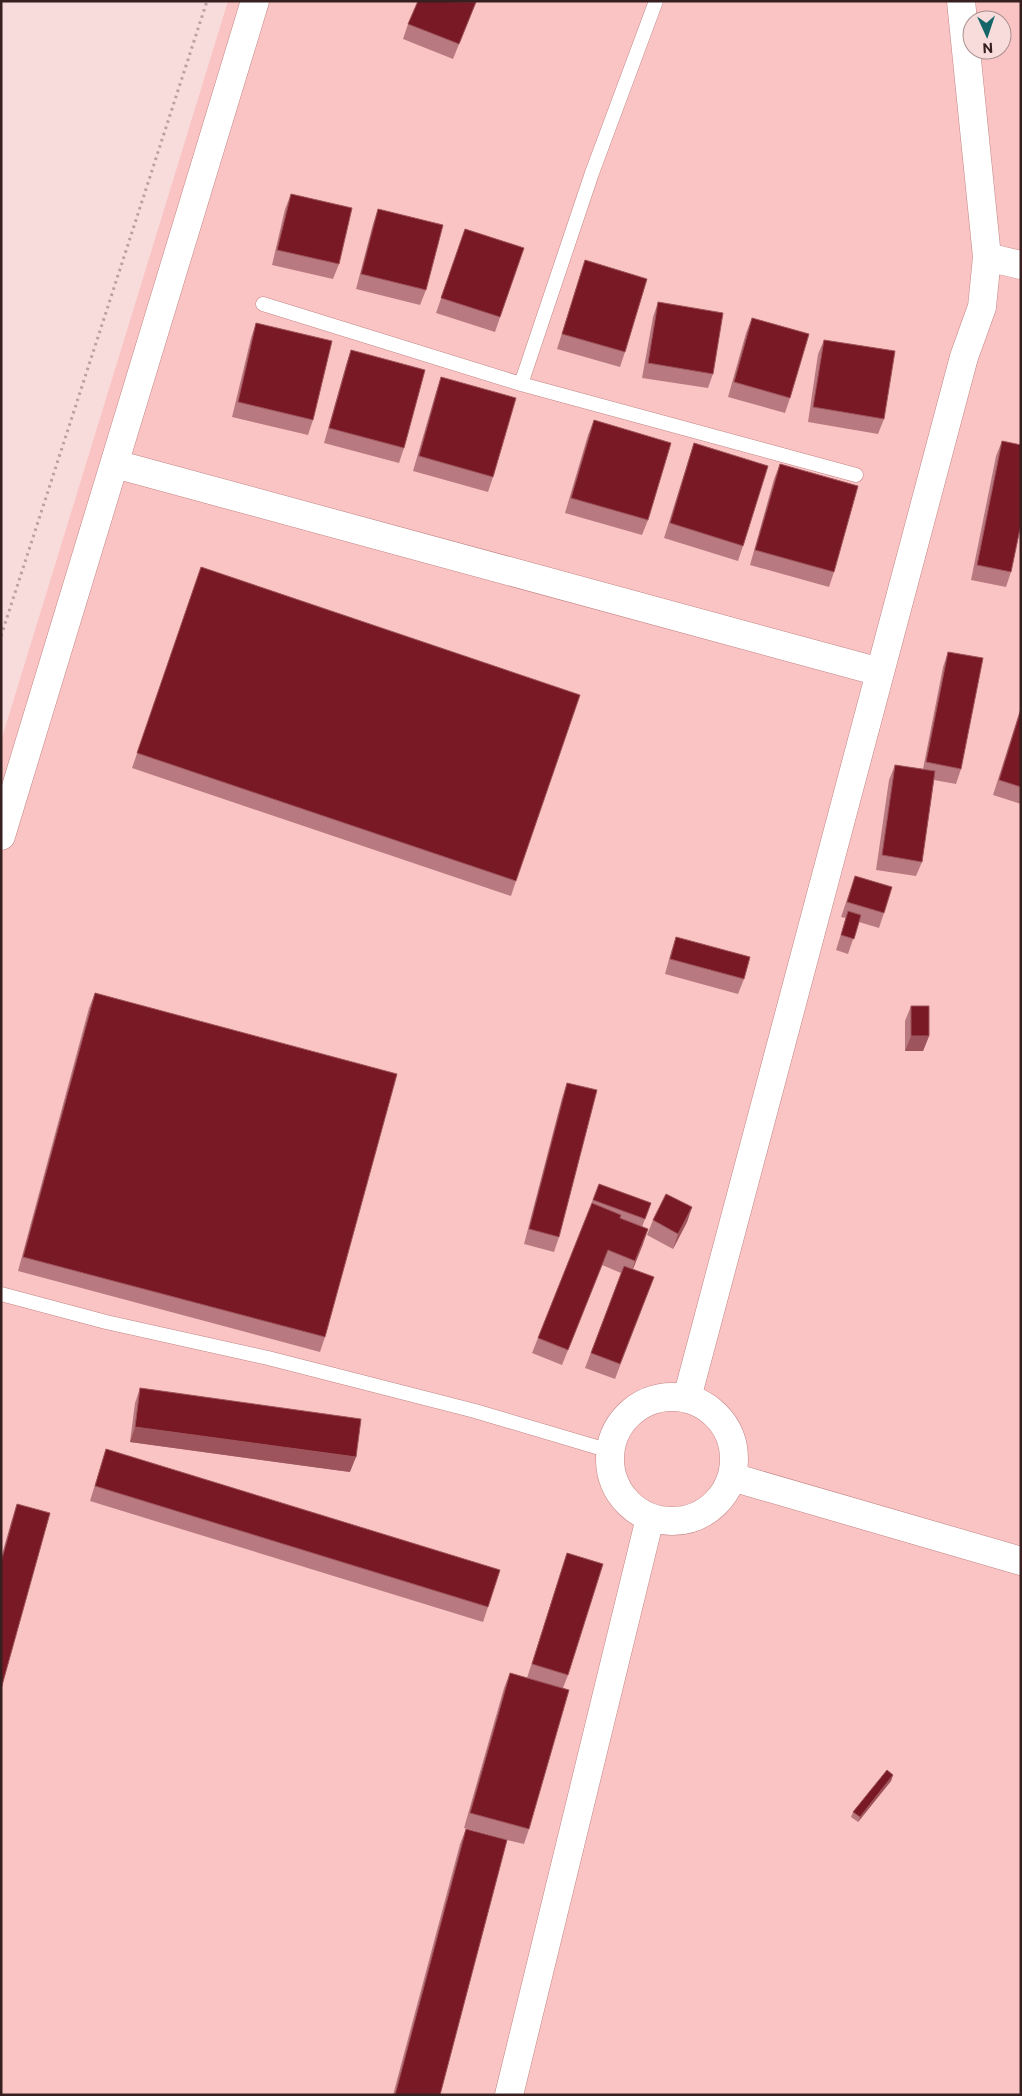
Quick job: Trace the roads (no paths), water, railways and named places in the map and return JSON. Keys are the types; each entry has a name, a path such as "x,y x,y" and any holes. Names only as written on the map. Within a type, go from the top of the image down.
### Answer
{"street":[{"path":"1,836 255,1"},
{"path":"687,1398 964,357 982,307 987,256 960,1"},
{"path":"987,256 1021,265"},
{"path":"114,464 880,672"},
{"path":"666,1397 687,1398 706,1406 721,1420 731,1437 735,1457 732,1477 723,1496 709,1510 691,1519 670,1522 650,1518 632,1508 618,1491 611,1472 610,1451 616,1431 629,1414 646,1402 666,1397"},
{"path":"732,1477 1021,1561"},
{"path":"509,2095 650,1518"}],"lane":[{"path":"521,384 592,173 656,1"},
{"path":"264,304 521,384 856,475"},
{"path":"1,1294 106,1322 268,1358 466,1409 610,1451"}]}
